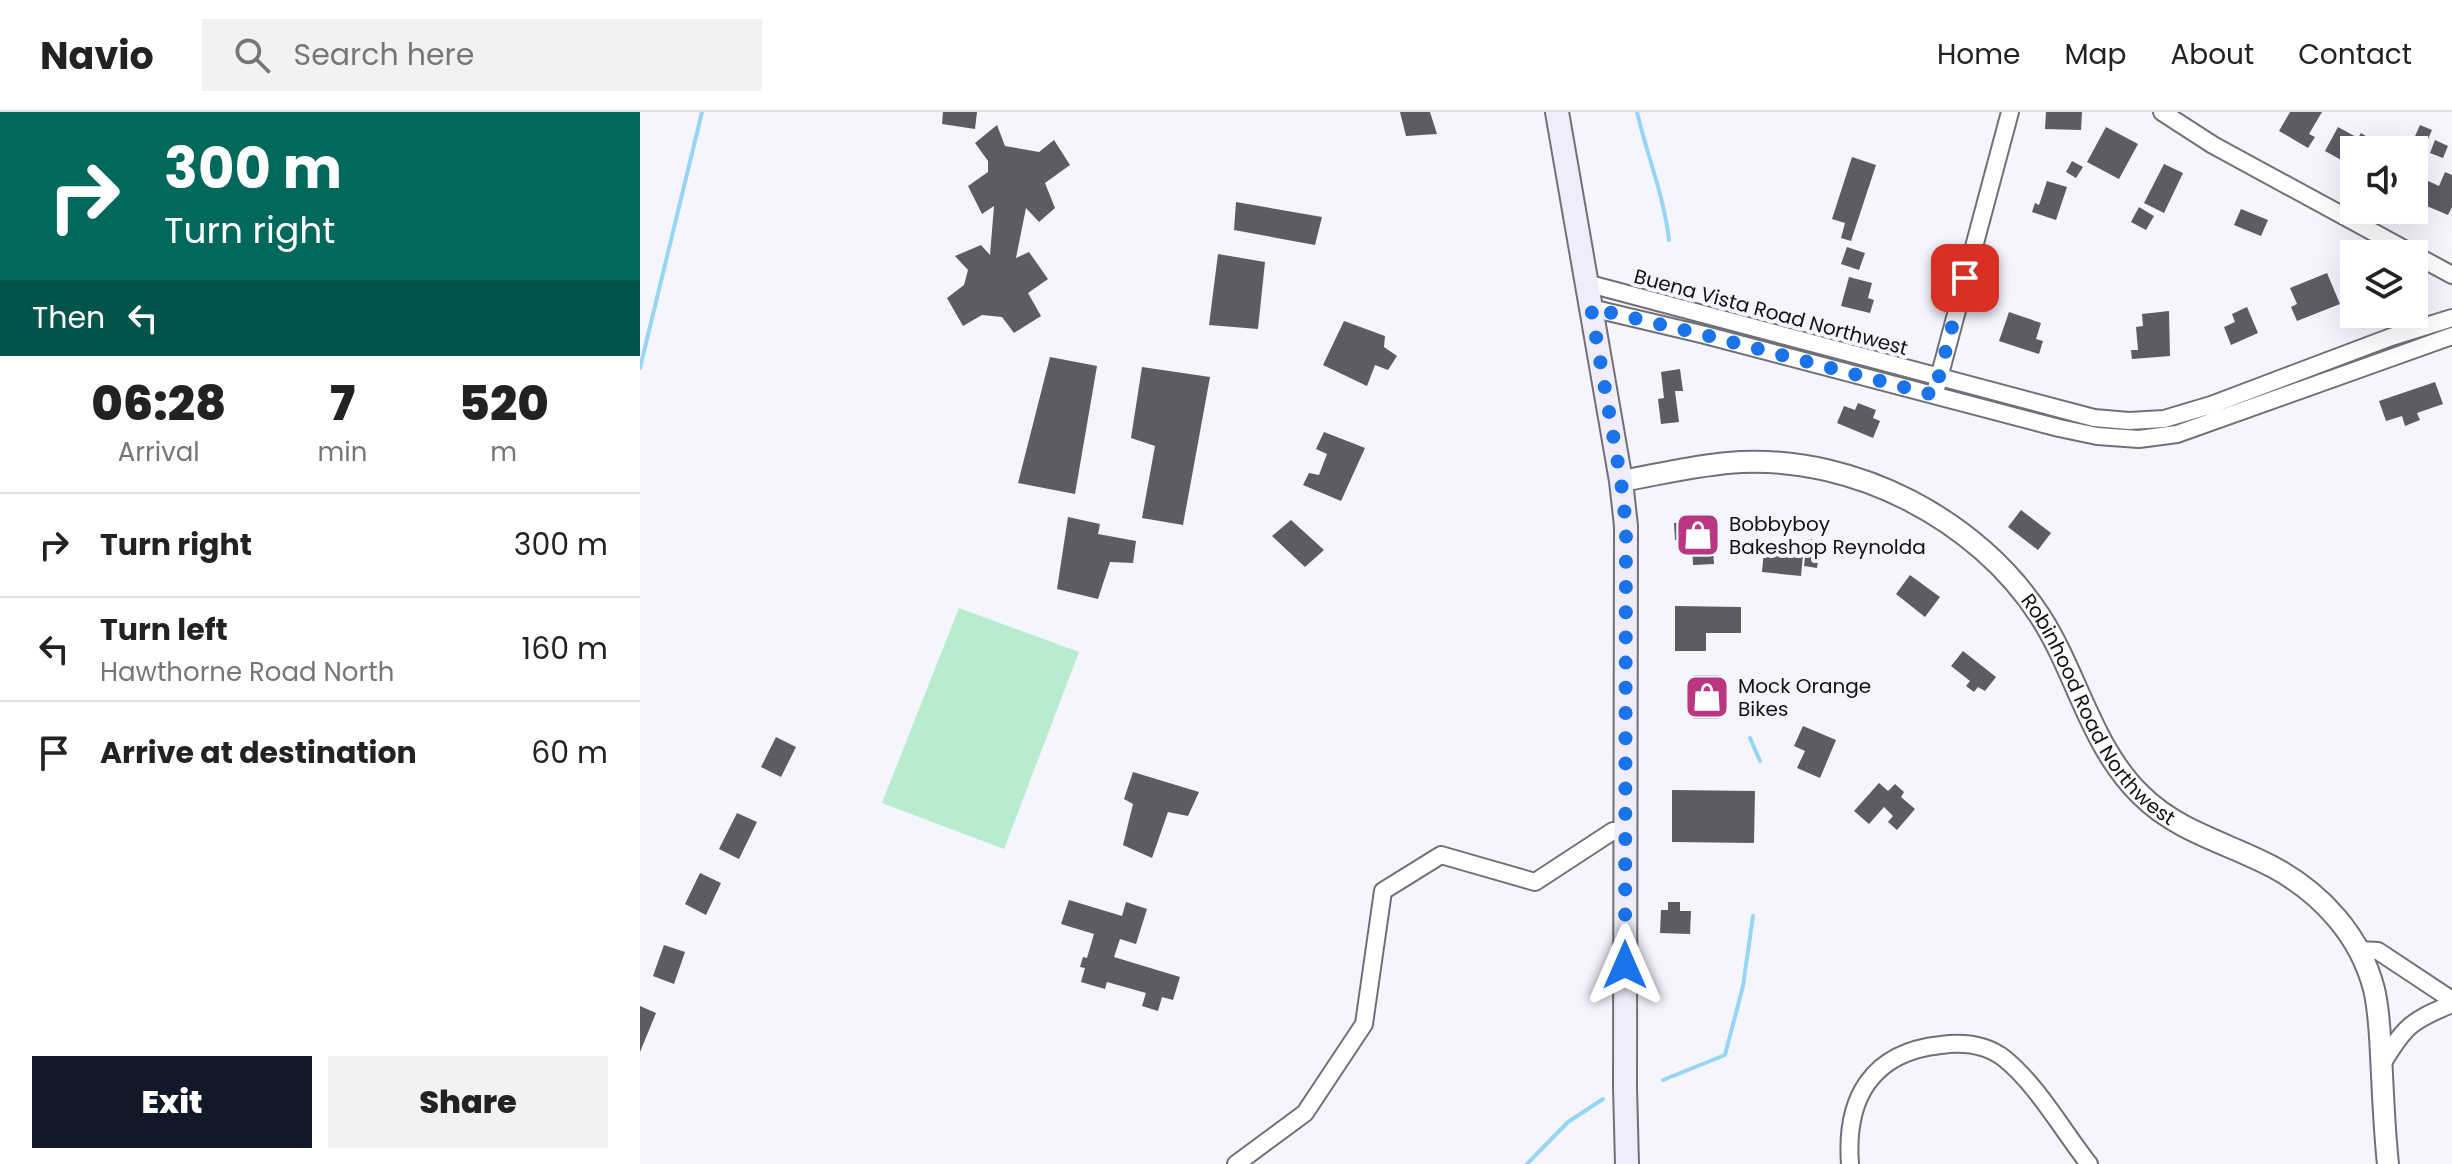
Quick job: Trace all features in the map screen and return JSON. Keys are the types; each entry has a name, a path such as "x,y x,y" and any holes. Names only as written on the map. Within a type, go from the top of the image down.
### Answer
{"main road":[{"path":"1557,112 1621,481 1626,526 1627,1164"}],"street":[{"path":"1934,395 2010,112"},
{"path":"2162,112 2213,145 2452,275"},
{"name":"Buena Vista Road Northwest","path":"1586,283 2094,418 2129,421 2164,419 2211,405 2391,337 2452,318"},
{"name":"Buena Vista Road Northwest","path":"1591,308 2097,436 2139,439 2177,434 2452,336"},
{"name":"Robinhood Road Northwest","path":"1621,481 1708,465 1774,462 1840,474 1878,486 1943,520 1970,539 1994,561 2039,615 2061,653 2115,765 2141,795 2168,817 2197,834 2248,855 2304,885 2333,912 2359,950 2374,989 2388,1164"},
{"path":"1236,1164 1305,1113 1364,1024 1383,891 1441,855 1535,882 1613,831 1626,831"},
{"path":"2359,950 2378,951 2452,1002"},
{"path":"2381,1066 2400,1034 2422,1016 2452,1002"},
{"path":"1850,1164 1851,1115 1866,1084 1879,1069 1907,1051 1960,1043 1992,1051 2013,1067 2089,1164"}],"green space":[{"path":"959,608 1079,652 1004,849 882,803"}],"building":[{"path":"943,112 977,112 975,129 942,124"},
{"path":"1400,112 1430,112 1437,134 1406,136"},
{"path":"2046,112 2082,112 2081,130 2045,129"},
{"path":"2290,112 2322,112 2309,134 2315,137 2308,148 2279,131"},
{"path":"997,125 1005,146 1039,152 1054,140 1070,165 1045,183 1055,208 1039,222 1026,208 1016,258 1029,252 1048,279 1028,293 1041,316 1014,333 1002,317 982,315 963,326 947,298 964,285 968,270 955,256 981,245 990,255 994,206 982,214 968,186 988,172 988,161 975,143"},
{"path":"2420,125 2432,130 2428,139 2428,136 2415,136"},
{"path":"2106,127 2138,144 2119,179 2087,162"},
{"path":"2338,127 2354,136 2340,136 2340,159 2325,151"},
{"path":"2435,140 2448,146 2443,158 2430,153"},
{"path":"1852,157 1876,165 1851,241 1841,238 1845,223 1832,219"},
{"path":"2072,161 2083,167 2076,178 2066,172"},
{"path":"2164,164 2183,173 2164,213 2144,203"},
{"path":"2445,172 2452,175 2452,207 2448,215 2428,207 2428,181 2439,186"},
{"path":"2047,181 2067,187 2056,220 2032,212 2035,203 2039,205"},
{"path":"1236,202 1322,217 1315,245 1234,230"},
{"path":"2139,207 2154,216 2146,230 2131,222"},
{"path":"2241,209 2268,220 2261,236 2234,225"},
{"path":"1847,247 1865,253 1859,270 1841,264"},
{"path":"1218,254 1265,262 1258,329 1209,325"},
{"path":"2327,273 2340,304 2297,321 2291,307 2297,304 2290,288"},
{"path":"1849,277 1872,283 1868,298 1874,300 1870,313 1841,306"},
{"path":"2247,307 2258,333 2231,345 2224,327 2235,322 2232,314"},
{"path":"2169,311 2170,356 2132,359 2131,350 2138,350 2136,327 2143,326 2142,314"},
{"path":"2009,312 2041,323 2036,339 2043,341 2039,354 1999,341"},
{"path":"1344,321 1385,336 1384,347 1397,356 1388,370 1375,365 1367,386 1323,365"},
{"path":"1050,357 1097,366 1075,494 1018,483"},
{"path":"1142,367 1210,377 1183,525 1142,518 1155,446 1131,438"},
{"path":"1680,369 1683,391 1675,391 1679,422 1661,424 1658,399 1664,398 1661,372"},
{"path":"2435,382 2443,404 2417,413 2420,420 2405,426 2402,416 2386,421 2379,401"},
{"path":"1858,403 1876,410 1873,418 1880,421 1873,438 1837,423 1844,406 1855,410"},
{"path":"1324,432 1365,448 1341,501 1303,485 1309,473 1319,475 1327,454 1316,449"},
{"path":"2021,510 2051,533 2038,550 2008,527"},
{"path":"1068,517 1100,524 1098,534 1136,541 1133,563 1110,562 1098,599 1057,589"},
{"path":"1291,520 1324,550 1305,567 1272,536"},
{"path":"1711,521 1714,564 1693,565 1692,539 1675,540 1674,523"},
{"path":"1807,539 1821,541 1817,568 1804,566"},
{"path":"1765,540 1804,544 1801,576 1762,572"},
{"path":"1910,575 1940,597 1925,617 1896,594"},
{"path":"1675,606 1741,607 1741,633 1706,633 1706,651 1675,651"},
{"path":"1963,651 1996,677 1985,691 1978,687 1974,692 1966,686 1970,681 1951,666"},
{"path":"1694,675 1718,675 1718,719 1694,719"},
{"path":"1803,726 1836,740 1820,778 1797,768 1805,751 1794,746"},
{"path":"776,737 796,747 781,777 761,767"},
{"path":"1133,772 1199,792 1188,816 1168,812 1152,858 1123,845 1133,804 1124,799"},
{"path":"1879,783 1888,791 1895,784 1904,792 1901,797 1915,809 1897,830 1888,822 1893,816 1884,807 1869,824 1854,811"},
{"path":"1672,790 1755,791 1754,843 1672,842"},
{"path":"737,813 757,822 739,859 719,849"},
{"path":"700,873 721,883 706,915 685,904"},
{"path":"1069,900 1122,916 1126,902 1147,909 1136,944 1120,939 1114,957 1180,977 1173,1000 1162,997 1158,1011 1142,1006 1146,993 1107,982 1105,989 1081,982 1085,968 1080,967 1083,957 1087,958 1094,934 1061,924"},
{"path":"1668,902 1680,902 1680,911 1691,911 1690,934 1660,933 1661,910 1668,910"},
{"path":"664,945 685,952 674,984 653,976"},
{"path":"640,1006 656,1013 640,1052"}],"waterway":[{"path":"640,368 702,112"},
{"path":"1637,112 1669,240"},
{"path":"1750,738 1760,761"},
{"path":"1663,1080 1725,1055 1743,986 1753,916"},
{"path":"1527,1164 1568,1122 1603,1099"}],"place":[{"name":"Bobbyboy Bakeshop Reynolda","path":"1698,535"},
{"name":"Mock Orange Bikes","path":"1707,697"}],"route":[{"path":"1625,965 1626,526 1591,308 1934,395 1965,278"}]}
